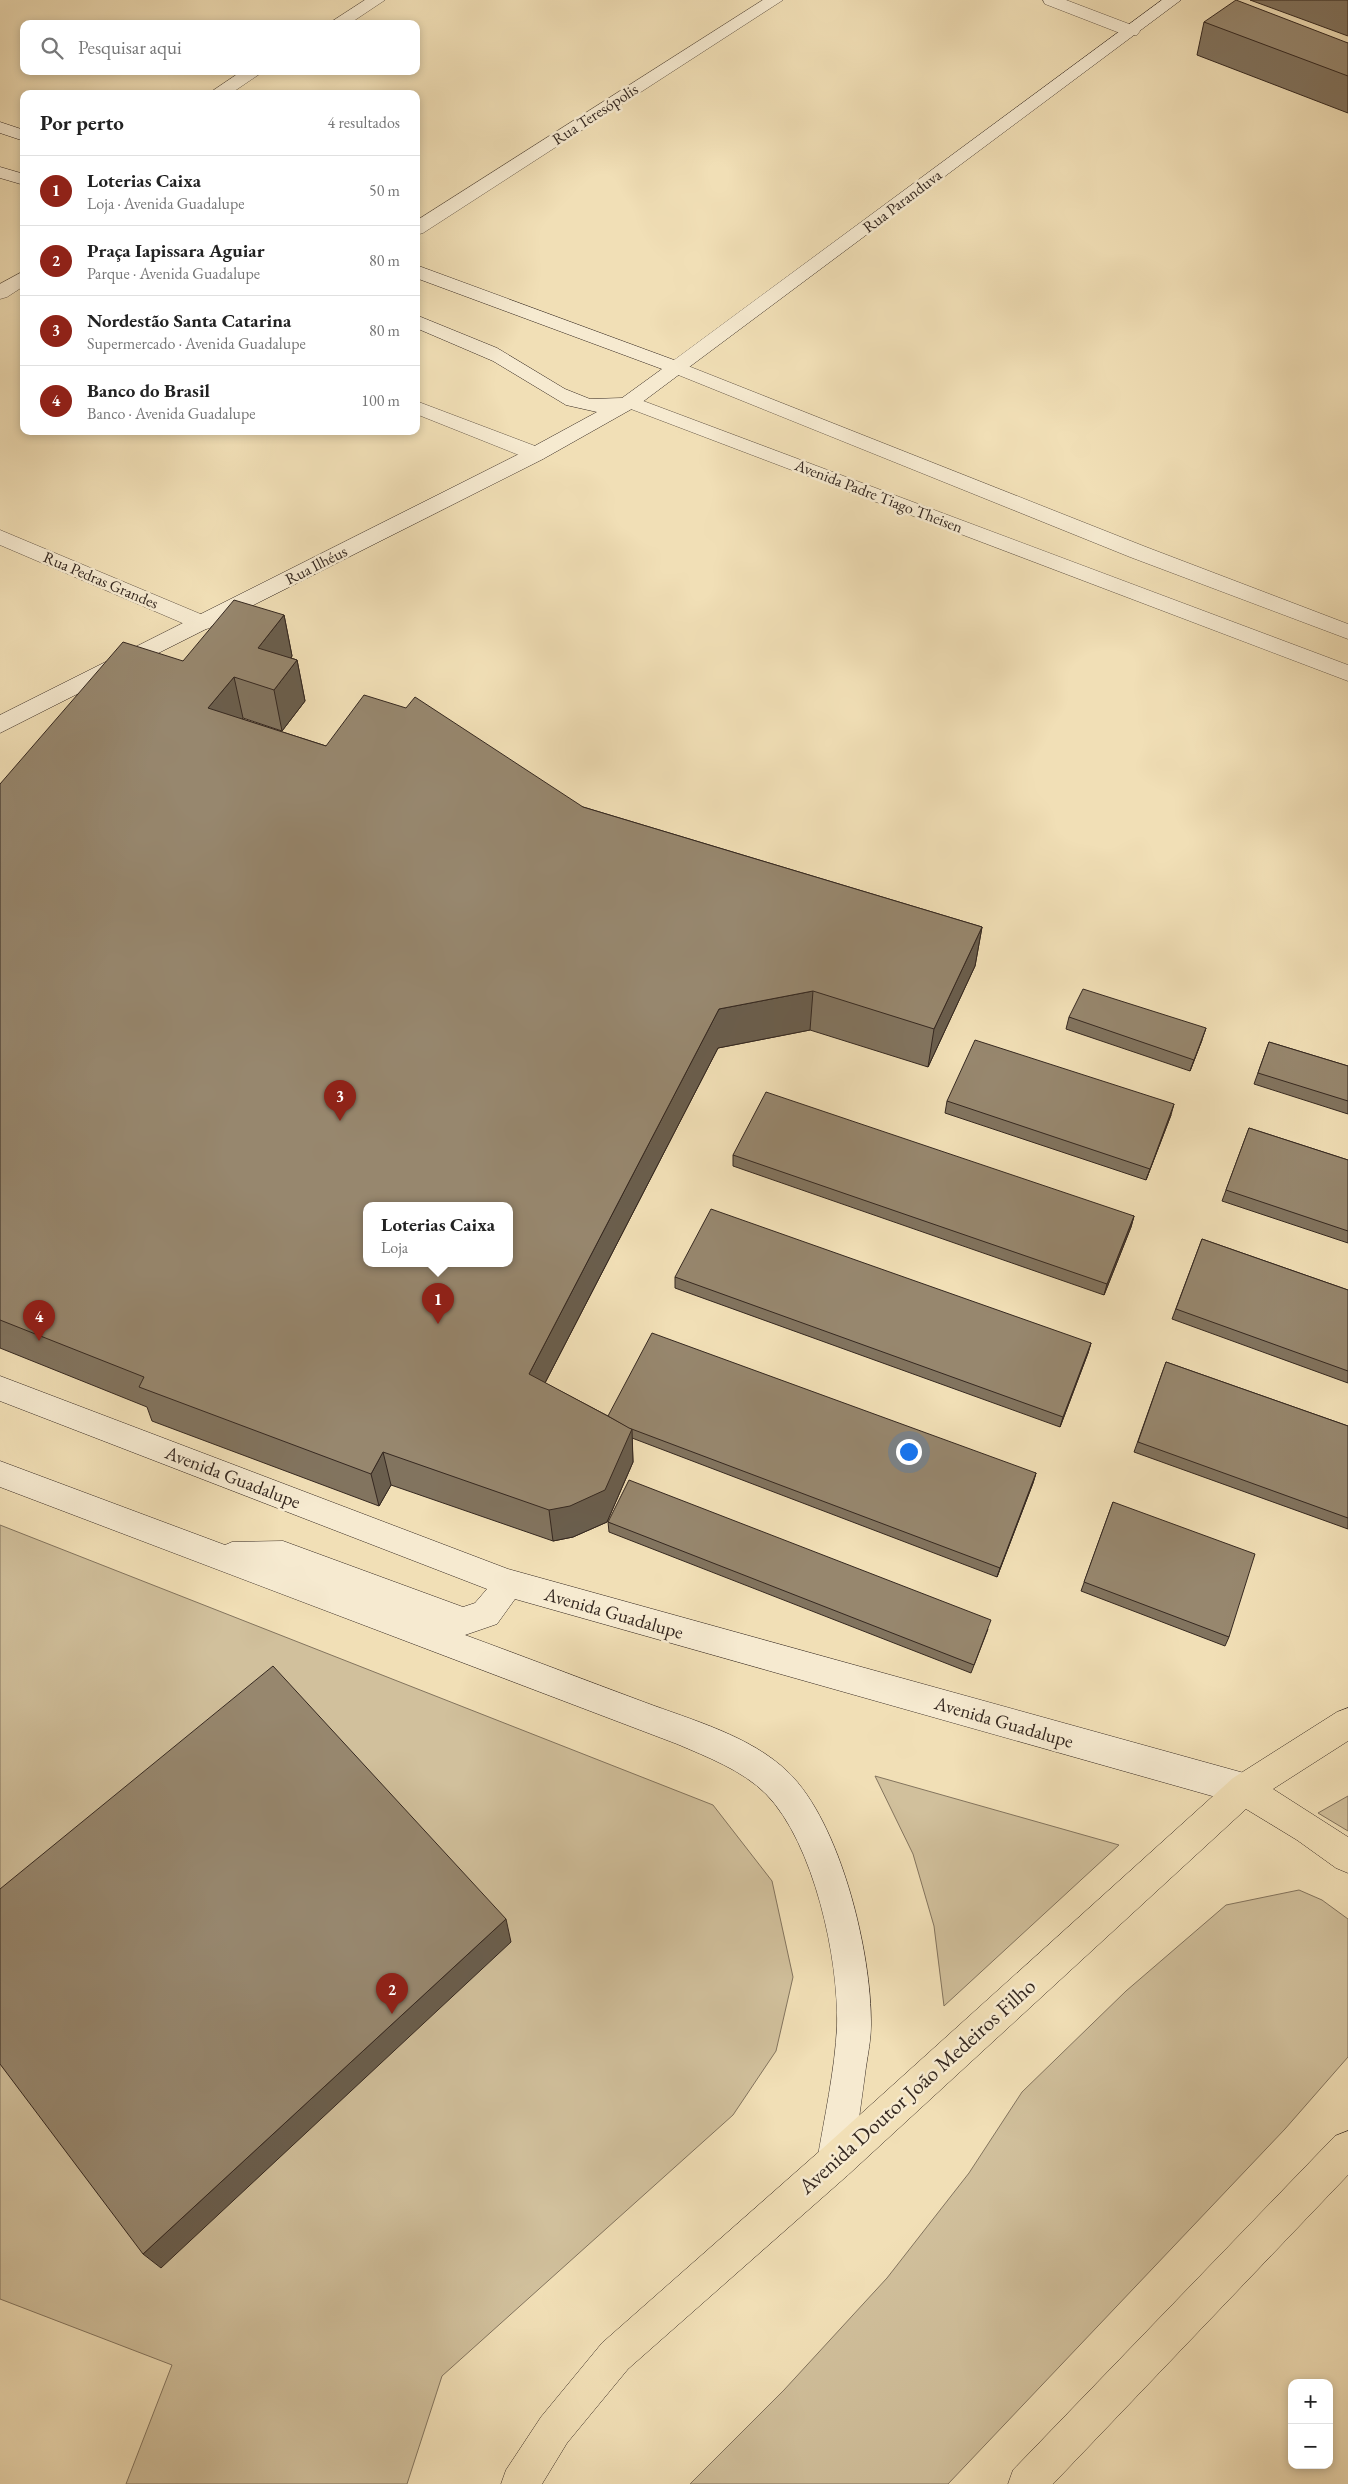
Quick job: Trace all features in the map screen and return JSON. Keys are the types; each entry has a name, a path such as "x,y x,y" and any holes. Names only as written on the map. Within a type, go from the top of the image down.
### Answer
{"main road":[{"path":"343,20 377,0"},
{"name":"Rua Teresópolis","path":"420,226 775,0"},
{"path":"1051,0 1132,31"},
{"name":"Rua Paranduva","path":"630,402 1173,0"},
{"path":"224,90 248,75"},
{"path":"0,127 20,134"},
{"path":"0,172 20,179"},
{"path":"420,273 678,368 1129,549 1348,632"},
{"path":"0,293 20,280"},
{"name":"Avenida Padre Tiago Theisen","path":"420,323 507,360 568,400 597,406 614,406 630,402 1348,673"},
{"name":"Rua Ilhéus","path":"0,725 536,454 630,402"},
{"path":"420,409 536,454"},
{"name":"Rua Pedras Grandes","path":"0,537 202,623"},
{"name":"Avenida Guadalupe","path":"0,1388 508,1583 1244,1789"},
{"path":"0,1474 684,1732 743,1758 777,1783 801,1811 820,1855 837,1903 848,1956 854,2024 836,2162"},
{"path":"218,1556 282,1555 463,1621 479,1619 490,1610 508,1583"},
{"name":"Avenida Doutor João Medeiros Filho","path":"520,2484 554,2430 615,2356 836,2162 1244,1789 1348,1724"},
{"path":"1244,1789 1309,1828 1348,1857"},
{"path":"1027,2484 1346,2154"}],"shaded area":[{"path":"0,1525 713,1805 772,1881 793,1977 776,2051 733,2115 442,2376 407,2484 126,2484 172,2365 0,2299"},
{"path":"875,1776 1119,1845 944,2006 934,1926 913,1854"},
{"path":"1348,1796 1348,1831 1318,1813"},
{"path":"1299,1890 1322,1900 1348,1919 1348,2057 1285,2129 948,2484 690,2484 784,2390 887,2278 969,2173 1022,2092 1126,1991 1226,1905"}],"building":[{"path":"1236,0 1348,43 1348,76 1204,22"},
{"path":"234,600 284,615 258,648 297,660 274,690 234,677 208,708 326,746 364,695 406,708 415,697 583,807 982,927 934,1029 813,991 719,1009 529,1374 632,1429 605,1490 570,1506 549,1510 383,1452 371,1474 139,1387 144,1377 0,1320 0,784 123,642 183,661"},
{"path":"1083,989 1206,1028 1194,1060 1069,1017"},
{"path":"975,1040 1174,1104 1150,1169 947,1101"},
{"path":"1269,1042 1348,1066 1348,1101 1258,1073"},
{"path":"766,1092 1134,1216 1107,1284 733,1155"},
{"path":"1249,1128 1348,1160 1348,1231 1226,1190"},
{"path":"711,1209 1091,1343 1063,1417 675,1277"},
{"path":"1202,1239 1348,1290 1348,1371 1176,1309"},
{"path":"652,1333 1036,1473 1000,1568 629,1428 608,1416"},
{"path":"1166,1362 1348,1426 1348,1518 1138,1442"},
{"path":"629,1480 991,1620 974,1665 608,1522"},
{"path":"1113,1502 1255,1554 1229,1637 1084,1582"},
{"path":"273,1666 506,1919 143,2254 0,2064 0,1889"}],"place":[{"name":"Nordestão Santa Catarina","path":"340,1121"},
{"name":"Loterias Caixa","path":"438,1324"},
{"name":"Banco do Brasil","path":"39,1341"},
{"name":"Praça Iapissara Aguiar","path":"392,2014"}]}
